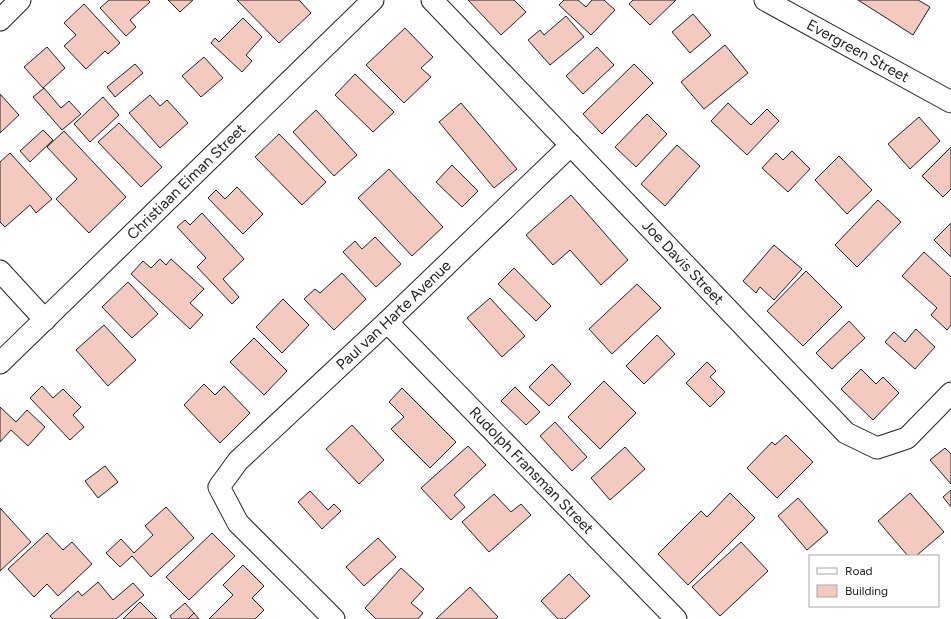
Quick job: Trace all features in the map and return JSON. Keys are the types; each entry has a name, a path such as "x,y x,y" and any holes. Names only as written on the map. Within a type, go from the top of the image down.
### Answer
{"street":[{"path":"0,20 20,0"},
{"name":"Christiaan Eiman Street","path":"0,363 373,0"},
{"name":"Joe Davis Street","path":"432,0 846,433 877,448 907,438 951,394"},
{"name":"Evergreen Street","path":"765,0 951,102"},
{"name":"Paul van Harte Avenue","path":"334,619 238,523 219,487 238,461 387,322 571,145"},
{"path":"0,271 45,320"},
{"name":"Rudolph Fransman Street","path":"387,322 676,619"}],"building":[{"path":"109,0 148,0 150,2 130,20 136,27 126,36 100,8"},
{"path":"168,0 193,0 180,12"},
{"path":"237,0 299,0 311,13 279,43"},
{"path":"468,0 514,0 526,12 501,35"},
{"path":"564,0 578,0 586,7 592,0 604,0 615,10 591,35 559,5"},
{"path":"633,0 676,0 650,25 629,4"},
{"path":"858,0 918,0 930,7 913,35"},
{"path":"84,4 120,43 108,54 105,51 86,69 64,46 76,35 64,23"},
{"path":"693,14 711,35 690,53 672,32"},
{"path":"566,16 584,37 550,65 528,40 540,30 544,35"},
{"path":"243,18 262,37 246,55 252,61 242,72 211,43 215,38 219,42"},
{"path":"405,28 433,57 421,68 431,77 404,103 366,65"},
{"path":"725,45 748,73 704,109 681,82"},
{"path":"47,47 65,68 43,88 24,67"},
{"path":"597,47 614,65 583,94 566,76"},
{"path":"204,57 223,78 201,97 182,76"},
{"path":"135,64 143,73 115,97 107,87"},
{"path":"634,64 653,83 602,134 583,114"},
{"path":"355,74 394,112 373,132 335,95"},
{"path":"44,88 61,108 69,101 81,114 62,130 33,97"},
{"path":"0,94 19,115 0,133"},
{"path":"150,95 160,106 167,100 188,123 160,148 129,113"},
{"path":"103,97 119,115 90,142 74,124"},
{"path":"461,103 517,169 494,188 439,122"},
{"path":"728,103 751,125 767,109 779,121 747,155 711,121"},
{"path":"316,110 357,155 334,176 293,132"},
{"path":"647,114 667,134 636,167 615,147"},
{"path":"919,117 940,141 910,169 888,144"},
{"path":"119,123 162,167 141,187 98,142"},
{"path":"43,130 53,140 30,162 20,151"},
{"path":"64,131 126,197 89,233 56,199 77,179 47,147"},
{"path":"279,134 326,182 302,205 255,157"},
{"path":"677,145 700,166 665,206 641,184"},
{"path":"951,147 951,189 943,197 922,176"},
{"path":"792,151 810,169 788,192 762,168 776,153 783,160"},
{"path":"10,153 52,199 36,213 30,205 5,227 0,222 0,162"},
{"path":"839,156 872,190 847,214 815,180"},
{"path":"452,165 478,191 462,207 436,182"},
{"path":"389,169 443,227 412,256 358,198"},
{"path":"237,187 263,214 243,234 208,198 216,190 225,199"},
{"path":"571,195 628,260 601,285 570,250 553,265 526,235"},
{"path":"878,200 901,222 857,267 835,245"},
{"path":"202,213 244,259 223,279 239,297 232,304 197,267 206,258 177,227 185,220 190,225"},
{"path":"951,223 951,257 934,240"},
{"path":"375,237 401,264 376,287 343,252 355,241 362,249"},
{"path":"774,245 802,269 774,300 760,287 756,293 743,281"},
{"path":"924,252 951,277 951,325 947,330 931,315 937,308 902,276"},
{"path":"160,259 166,265 171,259 204,289 190,303 203,315 190,329 131,274 143,261 151,268"},
{"path":"514,268 551,306 536,321 498,284"},
{"path":"806,271 842,307 803,346 767,311"},
{"path":"342,273 366,299 334,330 304,299 315,289 320,293"},
{"path":"128,282 158,314 132,338 102,307"},
{"path":"637,284 661,308 612,354 589,329"},
{"path":"490,298 525,336 502,357 467,318"},
{"path":"283,299 309,325 282,353 256,327"},
{"path":"849,321 865,338 832,369 816,353"},
{"path":"104,325 136,360 108,386 76,350"},
{"path":"916,329 935,347 915,369 885,342 894,332 905,342"},
{"path":"657,335 675,354 644,384 626,366"},
{"path":"254,338 287,371 264,395 230,362"},
{"path":"707,362 716,371 710,377 725,392 710,407 686,383"},
{"path":"552,364 571,384 549,406 529,387"},
{"path":"861,369 876,384 883,377 899,393 873,420 841,389"},
{"path":"604,381 636,413 600,449 568,417"},
{"path":"204,384 215,395 224,386 250,413 220,443 184,405"},
{"path":"42,386 53,398 63,389 81,407 73,415 84,427 70,440 30,398"},
{"path":"515,387 540,412 526,425 501,401"},
{"path":"402,388 456,442 430,468 391,429 404,417 389,402"},
{"path":"0,407 16,422 27,410 45,427 28,446 11,430 0,442"},
{"path":"555,422 587,457 572,471 540,436"},
{"path":"352,425 384,460 359,484 326,449"},
{"path":"786,435 813,462 777,498 747,468 772,442 775,445"},
{"path":"468,446 486,465 454,495 465,507 451,520 421,488"},
{"path":"625,447 645,469 610,500 591,478"},
{"path":"945,448 951,454 951,484 930,460"},
{"path":"105,466 118,482 98,498 85,481"},
{"path":"951,490 951,507 943,497"},
{"path":"310,491 328,510 334,504 341,511 322,529 298,502"},
{"path":"730,493 755,518 688,585 658,554 701,511 707,517"},
{"path":"910,493 944,532 917,555 907,555 878,521"},
{"path":"494,494 511,512 521,504 531,515 489,552 462,522"},
{"path":"798,498 828,532 807,550 778,516"},
{"path":"166,507 194,538 151,577 132,556 120,567 106,553 121,539 134,553 153,535 145,526"},
{"path":"0,508 31,542 0,571"},
{"path":"47,533 63,550 72,542 92,564 58,596 47,584 34,597 8,569"},
{"path":"212,533 235,556 189,600 166,577"},
{"path":"378,538 396,557 364,586 346,567"},
{"path":"741,542 768,571 720,616 692,587"},
{"path":"243,565 264,586 252,598 264,610 255,619 209,619 233,595 223,585"},
{"path":"401,568 424,589 411,603 423,613 418,619 376,619 365,608"},
{"path":"569,574 590,596 565,619 558,619 541,601"},
{"path":"98,582 113,600 133,583 144,595 116,619 53,619 50,616 78,591 82,596"},
{"path":"470,587 498,617 496,619 436,619"},
{"path":"140,602 157,619 123,619"},
{"path":"185,603 194,613 188,619 172,619 170,616"},
{"path":"194,613 199,619 188,619"}]}
